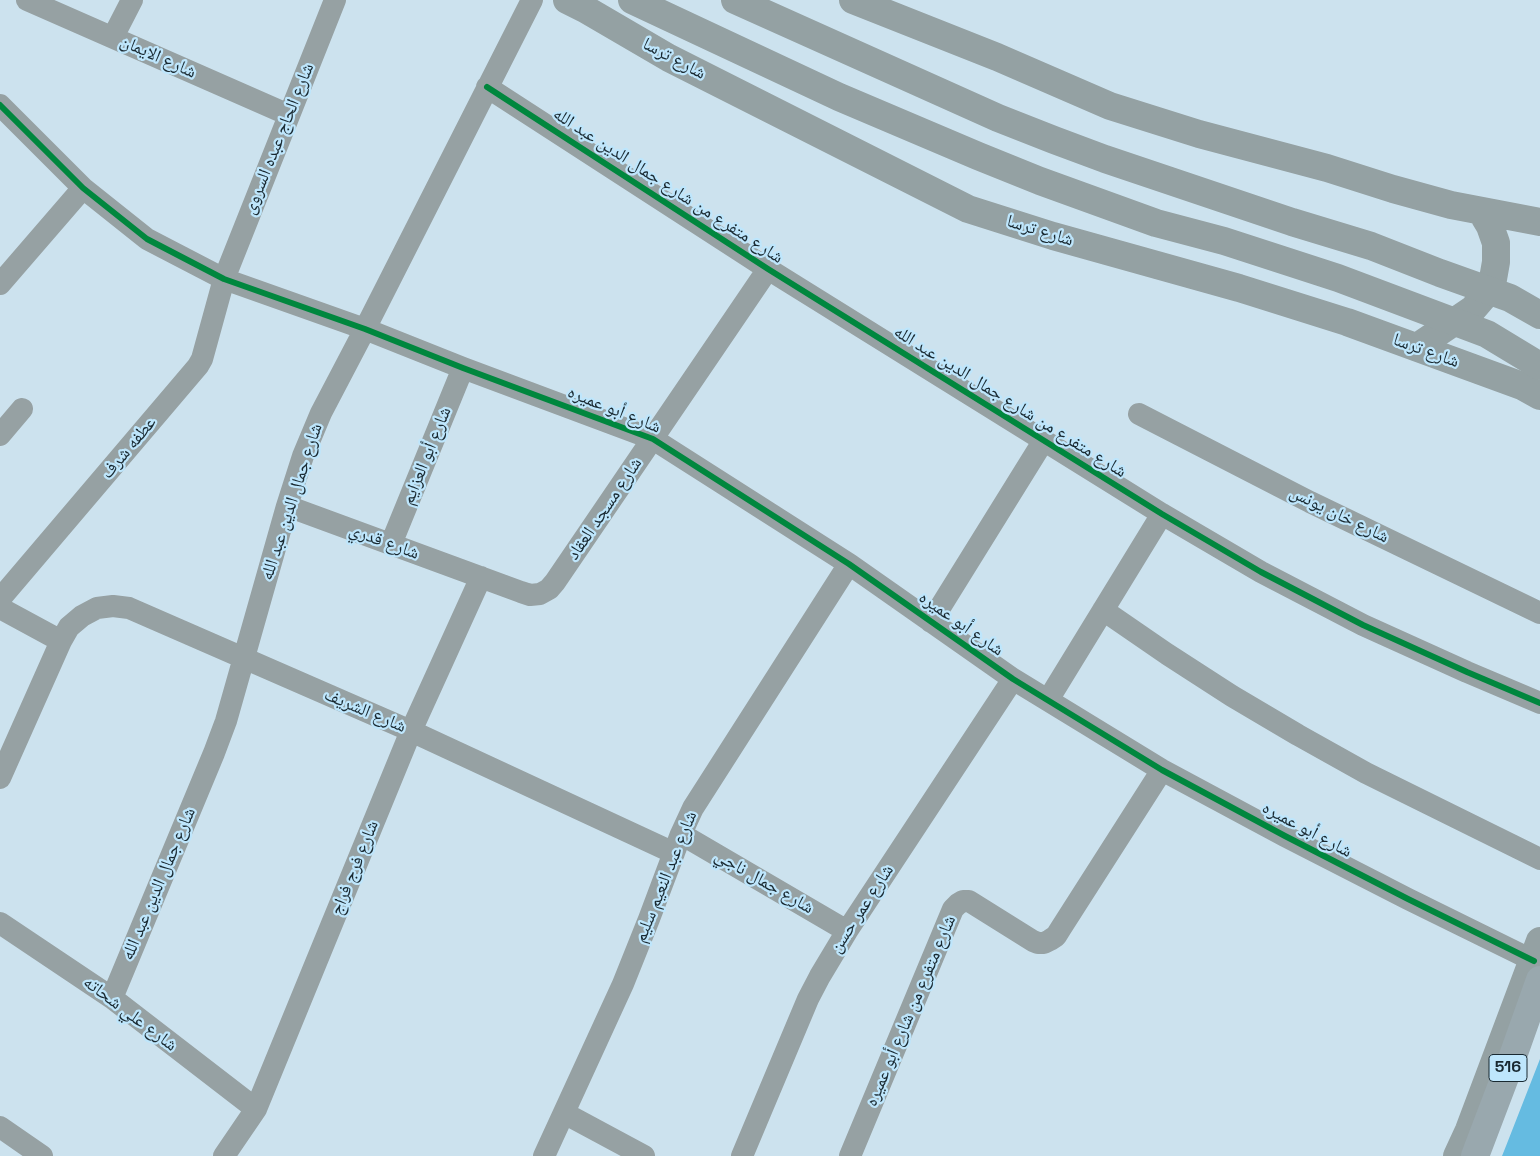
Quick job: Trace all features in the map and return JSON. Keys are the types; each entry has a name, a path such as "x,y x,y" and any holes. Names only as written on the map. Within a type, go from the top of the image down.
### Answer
{"highway":[{"name":"516","path":"1475,1156 1513,1056 1538,961"}],"main road":[{"name":"شارع ترسا","path":"567,0 669,58 968,209 1052,236 1239,288 1347,322 1522,386 1540,396"},
{"path":"632,0 839,97 1040,181 1156,223 1224,241 1338,278 1487,334 1540,366"},
{"path":"735,0 998,118 1054,140 1292,222 1371,246 1510,298 1540,315"},
{"path":"853,0 997,57 1110,106 1199,134 1327,168 1451,205 1540,222"},
{"path":"1417,347 1473,309 1485,295 1493,279 1496,262 1496,244 1490,226 1481,211"},
{"path":"1457,1156 1538,961"}],"street":[{"name":"شارع الايمان","path":"27,0 289,115"},
{"path":"113,37 132,0"},
{"name":"شارع الحاج عبده السروى","path":"224,279 335,0"},
{"name":"شارع جمال الدين عبد الله","path":"112,998 226,721 302,456 321,413 532,0"},
{"name":"شارع متفرع من شارع جمال الدين عبد الله","path":"487,87 768,269 1162,514 1261,572 1363,625 1540,703"},
{"name":"شارع أبو عميره","path":"3,116 83,188 147,239 224,279 365,330 652,439 849,564 1013,679 1162,770 1408,900 1538,961"},
{"path":"0,284 83,188"},
{"name":"شارع مسجد العقاد","path":"482,578 530,595 540,594 549,589 768,269"},
{"name":"عطفه شرف","path":"0,599 198,366 202,359 224,279"},
{"name":"شارع أبو العزايم","path":"391,544 463,368"},
{"path":"0,435 22,409"},
{"name":"شارع خان يونس","path":"1140,414 1310,502 1540,613"},
{"path":"931,622 1044,440"},
{"name":"شارع قدري","path":"287,506 482,578"},
{"path":"1048,700 1162,514"},
{"name":"شارع عبد النعيم سليم","path":"544,1156 623,984 686,820 849,564"},
{"name":"شارع فرج فراج","path":"224,1156 256,1109 411,731 482,578"},
{"name":"شارع الشريف","path":"0,778 69,627 82,616 96,608 113,606 129,608 411,731 677,843"},
{"path":"0,608 61,641"},
{"path":"1103,610 1216,685 1298,735 1366,773 1540,859"},
{"name":"شارع عمر حسن","path":"742,1156 808,999 820,976 847,931 1013,679"},
{"name":"شارع متفرع من شارع أبو عميره","path":"850,1156 953,909 963,901 969,900 1033,942 1044,943 1050,940 1056,936 1162,770"},
{"name":"شارع جمال ناجي","path":"677,843 847,931"},
{"name":"شارع علي شحاته","path":"0,923 112,998 256,1109"},
{"path":"564,1112 644,1156"},
{"path":"0,1127 42,1156"}],"water":[{"path":"1540,1059 1540,1156 1502,1156 1506,1146"}],"cycle path":[{"path":"487,87 768,269 1162,514 1261,572 1363,625 1540,703"},
{"path":"0,105 83,188 147,239 224,279 365,329 653,439 849,564 1013,679 1162,770 1285,836 1534,961"}]}
